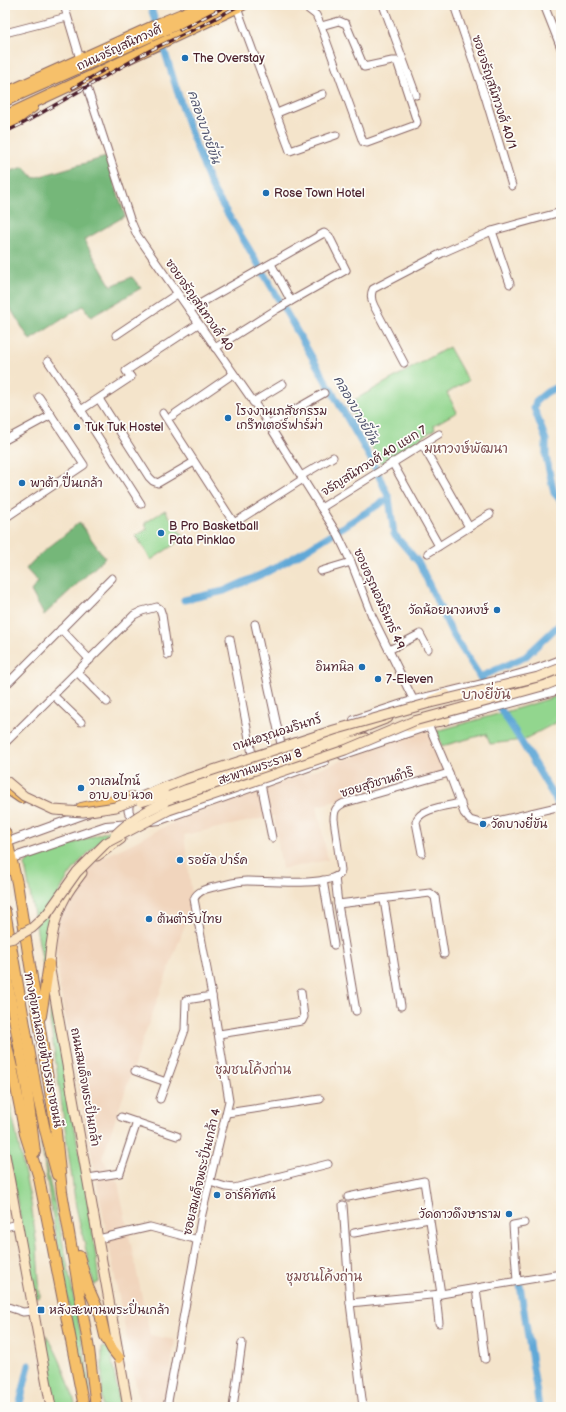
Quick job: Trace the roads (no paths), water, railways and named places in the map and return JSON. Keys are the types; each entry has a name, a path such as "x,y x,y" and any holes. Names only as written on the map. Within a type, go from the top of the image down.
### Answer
{"main road":[{"name":"ถนนจรัญสนิทวงศ์","path":"5,116 84,78 156,37 162,26 210,7 237,6"},
{"name":"ถนนจรัญสนิทวงศ์","path":"5,101 156,37 237,6"},
{"name":"ถนนจรัญสนิทวงศ์","path":"5,93 80,59 156,37"},
{"path":"5,128 49,95"},
{"name":"สะพานพระราม 8","path":"5,780 24,796 54,810 83,812 116,807 183,780 334,730 426,704 538,677 561,668"},
{"name":"สะพานพระราม 8","path":"5,940 14,938 32,928 46,914 77,872 106,843 169,810 344,750 414,721 539,687 561,679"},
{"path":"106,843 128,823 143,812 164,803 340,741 446,694"},
{"path":"116,807 138,803 166,795 340,741 413,725 446,720"},
{"path":"5,786 21,798 34,804 56,809 80,808 132,797"},
{"name":"ถนนสมเด็จพระปิ่นเกล้า","path":"128,1407 49,964 56,917 66,896 83,871 95,857 115,843 160,820"},
{"path":"5,832 9,860 18,883 55,1123 62,1192 70,1230 89,1349 96,1407"},
{"name":"ทางคู่ขนานลอยฟ้าบรมราชชนนี","path":"5,911 9,975 39,1178"},
{"path":"40,1026 49,964"},
{"name":"ทางคู่ขนานลอยฟ้าบรมราชชนนี","path":"9,975 52,1161 62,1192"},
{"path":"5,1038 25,1134 39,1178 84,1407"},
{"path":"5,1056 13,1072"},
{"path":"5,1155 51,1407"},
{"path":"70,1230 88,1287 100,1314 105,1336 119,1358"}],"street":[{"path":"64,5 80,59"},
{"path":"303,5 309,8 316,15 321,26 363,142 367,143 416,125 417,122 397,62 392,60 364,67 346,24 339,21 321,26"},
{"path":"383,5 416,95"},
{"name":"ซอยจรัญสนิทวงศ์ 40/1","path":"454,5 485,96 512,186"},
{"path":"544,5 561,48"},
{"path":"237,6 290,151 336,135"},
{"path":"5,33 68,17"},
{"name":"ซอยจรัญสนิทวงศ์ 40","path":"84,78 127,212 137,235 268,424 334,527"},
{"path":"277,113 323,94"},
{"path":"404,363 371,299 371,294 374,289 442,253 492,231 561,212"},
{"path":"492,231 510,284"},
{"path":"189,310 324,233 329,236 346,270 277,309 215,348"},
{"path":"268,266 288,303"},
{"path":"116,335 177,294"},
{"path":"81,410 131,377 126,371 198,324"},
{"path":"48,362 81,410 141,504"},
{"path":"172,416 234,374"},
{"path":"253,402 283,384"},
{"path":"268,424 324,393"},
{"path":"5,518 84,465 39,397"},
{"path":"99,399 153,481 158,483 194,462"},
{"path":"163,413 234,523 333,457"},
{"path":"5,440 51,415"},
{"name":"จรัญสนิทวงศ์ 40 แยก 7","path":"321,508 392,462 439,434"},
{"path":"422,444 469,527"},
{"path":"392,462 439,546"},
{"path":"428,552 490,514"},
{"name":"ซอยอรุณอมรินทร์ 49","path":"334,527 351,562 372,616 414,701"},
{"path":"321,570 351,562"},
{"path":"9,682 112,578"},
{"path":"5,743 134,615 157,607 160,609 168,655"},
{"path":"255,624 281,744"},
{"path":"61,629 90,660"},
{"path":"389,650 420,634 428,649"},
{"path":"230,639 252,754"},
{"name":"ถนนอรุณอมรินทร์","path":"6,842 184,777 281,744 414,701 533,671 561,660"},
{"path":"78,672 107,702"},
{"path":"9,860 106,826 160,820 446,720 561,689"},
{"path":"54,695 81,722"},
{"path":"429,726 464,813 470,820 484,824 561,806"},
{"name":"ซอยสุวิชานดำริ","path":"335,877 340,874 341,870 334,819 334,811 336,807 344,803 449,773"},
{"path":"261,784 272,838"},
{"path":"132,797 127,804 128,812 133,820 141,823"},
{"path":"422,853 417,818 425,811 461,803"},
{"path":"334,946 323,880 335,877 338,904 356,1011"},
{"name":"ซอยสมเด็จพระปิ่นเกล้า 4","path":"167,1407 198,1240 229,1101 219,1034 194,899 196,895 203,890 245,881 297,882 323,880"},
{"path":"338,904 384,900 430,893 435,897 444,954"},
{"path":"384,900 401,1006"},
{"path":"219,1034 302,1021 304,1017 301,992"},
{"path":"160,1098 185,1030 186,1000 212,996"},
{"path":"135,1071 166,1082"},
{"path":"227,1113 320,1099"},
{"path":"121,1117 177,1136"},
{"path":"88,1178 120,1173 137,1122"},
{"path":"210,1182 234,1188 328,1164"},
{"path":"348,1197 424,1181 438,1295 439,1323"},
{"path":"343,1204 350,1304 363,1407"},
{"path":"354,1233 429,1219"},
{"path":"5,1227 17,1224"},
{"path":"517,1281 513,1225 524,1224"},
{"path":"98,1239 150,1227 198,1240"},
{"path":"350,1304 438,1295 561,1274"},
{"path":"476,1288 485,1359"},
{"path":"5,1306 23,1312 33,1310"},
{"path":"233,1407 242,1343"}],"waterway":[{"name":"คลองบางยี่ขัน","path":"150,5 188,125 212,188 257,262 372,461 389,498 394,534 419,563 452,633 516,733 556,800 561,814"},
{"path":"561,385 547,392 536,401 534,408 546,440 546,457 554,493 561,501"},
{"path":"184,600 224,591 269,571 303,552 389,498"},
{"path":"480,677 525,657 561,623"},
{"path":"520,1285 539,1407"},
{"path":"19,1407 29,1365"}],"railway":[{"path":"5,132 22,124 149,51 240,5"},
{"path":"180,30 226,6"},
{"path":"73,88 106,69"}],"place":[{"name":"The Overstay","path":"185,58"},
{"name":"Rose Town Hotel","path":"266,193"},
{"name":"โรงงานเภสัชกรรม เกร๊ทเตอร์ฟาร์ม่า","path":"228,418"},
{"name":"Tuk Tuk Hostel","path":"77,427"},
{"name":"พาต้า ปื่นเกล้า","path":"22,483"},
{"name":"B Pro Basketball Pata Pinklao","path":"161,533"},
{"name":"วัดน้อยนางหงษ์","path":"497,610"},
{"name":"อินทนิล","path":"362,667"},
{"name":"7-Eleven","path":"378,679"},
{"name":"วาเลนไทน์ อาบ อบ นวด","path":"81,788"},
{"name":"วัดบางยี่ขัน","path":"483,824"},
{"name":"รอยัล ปาร์ค","path":"180,860"},
{"name":"ต้นตำรับไทย","path":"149,919"},
{"name":"อาร์คิทัศน์","path":"217,1195"},
{"name":"วัดดาวดึงษาราม","path":"509,1214"},
{"name":"หลังสะพานพระปิ่นเกล้า","path":"41,1310"}],"district":[{"name":"มหาวงษ์พัฒนา","path":"466,449"},
{"name":"บางยี่ขัน","path":"486,694"},
{"name":"ชุมชนโค้งถ่าน","path":"253,1070"},
{"name":"ชุมชนโค้งถ่าน","path":"324,1277"}]}
